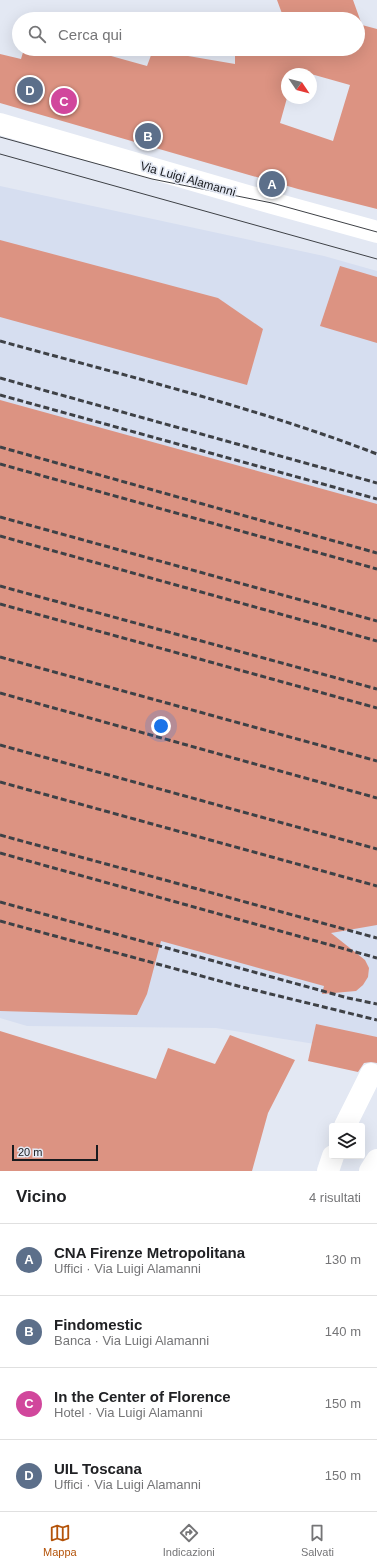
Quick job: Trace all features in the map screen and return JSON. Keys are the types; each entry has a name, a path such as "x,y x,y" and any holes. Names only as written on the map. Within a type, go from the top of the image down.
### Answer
{"street":[{"name":"Via Luigi Alamanni","path":"0,124 377,232"},
{"path":"346,1123 371,1074"},
{"path":"328,1171 332,1159"},
{"path":"370,1171 377,1160"}],"shaded area":[{"path":"0,186 324,256 377,271 377,1054 216,1028 27,1026 0,1018"}],"building":[{"path":"277,0 353,0 357,12 281,12"},
{"path":"365,26 377,29 377,209 298,189 0,103 0,54 21,59 22,56 111,56 147,66 151,56 188,56 235,64 235,56 365,56","holes":["281,68 317,68 317,76 350,85 333,141 280,123 285,104 281,104"]},
{"path":"0,240 218,298 263,329 247,385 0,317"},
{"path":"340,266 377,277 377,343 320,326"},
{"path":"0,400 377,504 377,925 331,933 365,960 369,968 368,977 363,985 356,991 322,994 324,986 161,941 147,994 137,1015 0,1011"},
{"path":"316,1024 377,1037 377,1063 364,1063 358,1072 308,1061"},
{"path":"0,1031 156,1079 168,1048 215,1064 230,1035 295,1060 268,1113 252,1171 0,1171"}],"tram line":[{"path":"0,137 152,179 272,203 377,232"},
{"path":"0,154 377,259"}],"railway":[{"path":"0,341 284,421 377,454"},
{"path":"0,378 377,483"},
{"path":"0,395 377,499"},
{"path":"0,447 377,553"},
{"path":"0,464 377,569"},
{"path":"0,517 377,621"},
{"path":"0,536 377,641"},
{"path":"0,586 377,689"},
{"path":"0,604 377,708"},
{"path":"0,657 377,761"},
{"path":"0,693 377,798"},
{"path":"0,745 377,849"},
{"path":"0,782 377,886"},
{"path":"0,835 377,938"},
{"path":"0,853 377,958"},
{"path":"0,902 348,998 377,1004"},
{"path":"0,921 238,986 377,1020"}],"place":[{"name":"UIL Toscana","path":"30,90"},
{"name":"In the Center of Florence","path":"64,101"},
{"name":"Findomestic","path":"148,136"},
{"name":"CNA Firenze Metropolitana","path":"272,184"}]}
